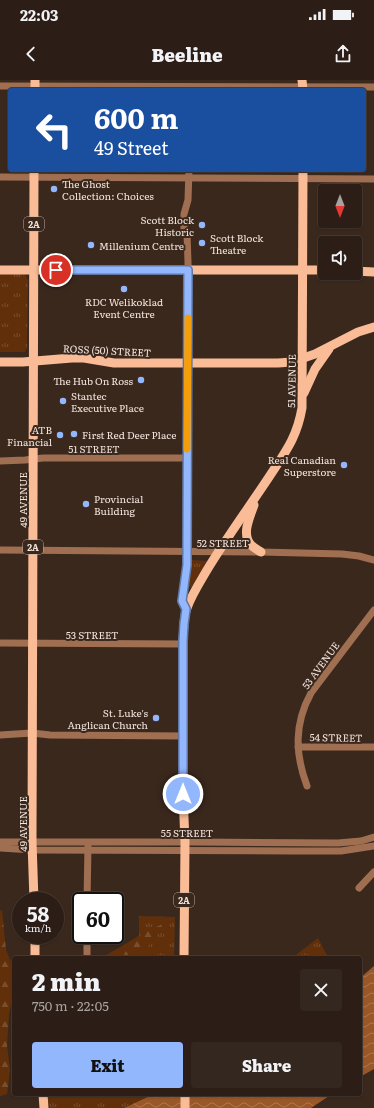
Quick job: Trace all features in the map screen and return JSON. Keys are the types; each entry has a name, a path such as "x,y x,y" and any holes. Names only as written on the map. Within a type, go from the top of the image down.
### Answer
{"main road":[{"name":"49 AVENUE","path":"34,174 32,734 34,892"},
{"name":"51 AVENUE","path":"186,609 193,594 218,552 293,440 300,420 302,408 303,174"},
{"path":"0,270 318,270"},
{"path":"362,271 374,272"},
{"name":"ROSS (50) STREET","path":"0,362 78,358 122,363 278,363 302,359 358,332 374,327"},
{"path":"302,398 315,369 331,346"},
{"path":"256,497 246,533 250,544 261,552"},
{"name":"2A","path":"184,956 185,846 183,794 183,644 186,609"},
{"path":"35,944 35,956"},
{"path":"43,1096 44,1108"},
{"path":"185,1096 185,1108"}],"street":[{"path":"0,86 374,87"},
{"path":"186,609 182,601 187,565 188,270 187,234 184,229 184,214 188,200 188,172"},
{"path":"0,177 34,174 188,178 303,174 374,179"},
{"name":"51 STREET","path":"0,461 21,461 43,458 187,458"},
{"name":"52 STREET","path":"0,550 342,554 374,560"},
{"name":"53 AVENUE","path":"307,786 301,770 298,730 307,700 374,610"},
{"name":"53 STREET","path":"0,643 183,644"},
{"path":"0,735 184,736"},
{"name":"54 STREET","path":"298,746 374,747"},
{"name":"55 STREET","path":"0,842 88,850 185,846 338,843 361,841 374,837"},
{"path":"87,892 88,842"},
{"name":"55 STREET","path":"0,848 88,842 341,851 374,846"},
{"path":"359,888 374,872"},
{"path":"87,944 87,956"}],"green space":[{"path":"0,273 23,273 28,280 27,348 25,352 0,352"},
{"path":"192,560 207,561 191,588 188,585"},
{"path":"2,910 6,950 12,965 12,1000 9,1014 7,1045 10,1070 7,1094 0,1096 0,911"},
{"path":"139,916 175,917 174,956 98,956 107,955 139,936"},
{"path":"164,923 143,956 98,956 107,955"},
{"path":"318,938 327,956 295,956"},
{"path":"47,1096 150,1096 123,1108 49,1108"}],"water":[{"path":"374,966 374,1069 362,1076 362,976"},
{"path":"150,1096 329,1096 311,1108 124,1108"}],"slow traffic":[{"path":"187,449 188,318"}],"place":[{"name":"The Ghost Collection: Choices","path":"54,189"},
{"name":"Scott Block Historic","path":"202,225"},
{"name":"Scott Block Theatre","path":"202,243"},
{"name":"Millenium Centre","path":"91,245"},
{"name":"RDC Welikoklad Event Centre","path":"124,289"},
{"name":"The Hub On Ross","path":"141,380"},
{"name":"Stantec Executive Place","path":"63,401"},
{"name":"First Red Deer Place","path":"74,434"},
{"name":"ATB Financial","path":"60,435"},
{"name":"Real Canadian Superstore","path":"344,465"},
{"name":"Provincial Building","path":"86,504"},
{"name":"St. Luke's Anglican Church","path":"156,718"}],"route":[{"path":"56,270 188,270 187,565 182,601 186,609 183,641 183,794"}]}
